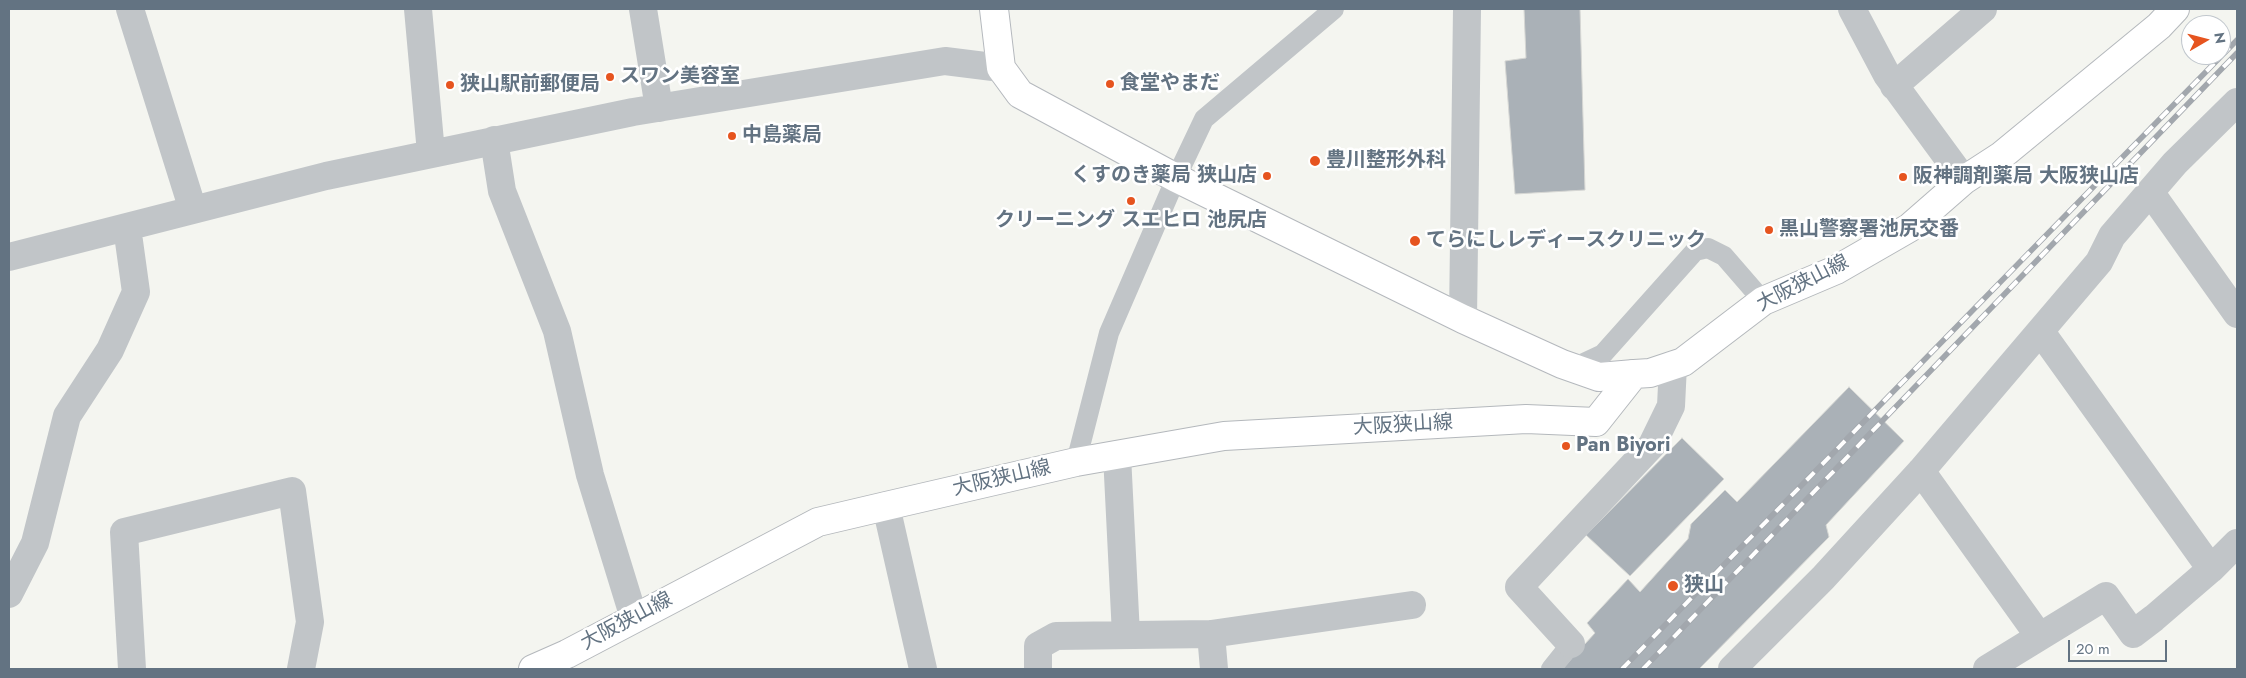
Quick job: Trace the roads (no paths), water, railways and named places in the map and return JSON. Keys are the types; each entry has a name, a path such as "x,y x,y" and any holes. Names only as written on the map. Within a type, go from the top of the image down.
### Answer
{"main road":[{"path":"994,9 1001,68 1020,94 1176,178 1463,319 1573,368 1599,377 1634,374"},
{"name":"大阪狭山線","path":"533,669 571,662 634,618 818,522 886,506 1076,462 1224,436 1526,419 1596,422 1634,374 1650,372 1683,362 1763,301 1836,270 1909,228 1964,180 2001,156 2159,26 2175,9"}],"street":[{"path":"130,9 193,210"},
{"path":"418,9 431,153"},
{"path":"643,9 659,108"},
{"path":"1463,319 1467,9"},
{"path":"1852,9 1894,86 1964,180"},
{"path":"1894,86 1983,9"},
{"path":"9,257 326,176 494,140 659,108 945,61 1001,68"},
{"path":"1732,669 1823,578 1921,471 2099,262 2112,236 2175,163 2237,102"},
{"path":"494,140 502,191 557,330 590,474 634,618"},
{"path":"2151,193 2237,314"},
{"path":"9,594 34,543 67,416 110,350 136,292 128,227"},
{"path":"2040,332 2211,569"},
{"path":"1571,644 1519,588 1652,445 1671,406 1673,365"},
{"path":"1117,455 1126,635"},
{"path":"1921,471 2039,636"},
{"path":"132,669 124,532 292,491 310,622 301,669"},
{"path":"886,506 923,669"},
{"path":"1987,669 2106,596 2133,634 2211,569 2237,543"},
{"path":"1038,669 1038,646 1056,636 1211,634 1412,605"},
{"path":"1211,634 1214,669"}],"lane":[{"path":"1076,462 1109,334 1176,178 1204,119 1334,9"},
{"path":"1573,368 1603,354 1695,251 1708,248 1724,256 1763,301"},
{"path":"1551,669 1571,644"}],"railway":[{"path":"1622,669 2237,40"},
{"path":"1643,669 2237,53"}],"place":[{"name":"スワン美容室","path":"610,77"},
{"name":"食堂やまだ","path":"1110,84"},
{"name":"狭山駅前郵便局","path":"450,85"},
{"name":"中島薬局","path":"732,136"},
{"name":"豊川整形外科","path":"1315,161"},
{"name":"くすのき薬局 狭山店","path":"1267,176"},
{"name":"阪神調剤薬局 大阪狭山店","path":"1903,177"},
{"name":"クリーニング スエヒロ 池尻店","path":"1131,201"},
{"name":"黒山警察署池尻交番","path":"1769,230"},
{"name":"てらにしレディースクリニック","path":"1415,241"},
{"name":"Pan Biyori","path":"1566,446"},
{"name":"狭山","path":"1673,586"}]}
